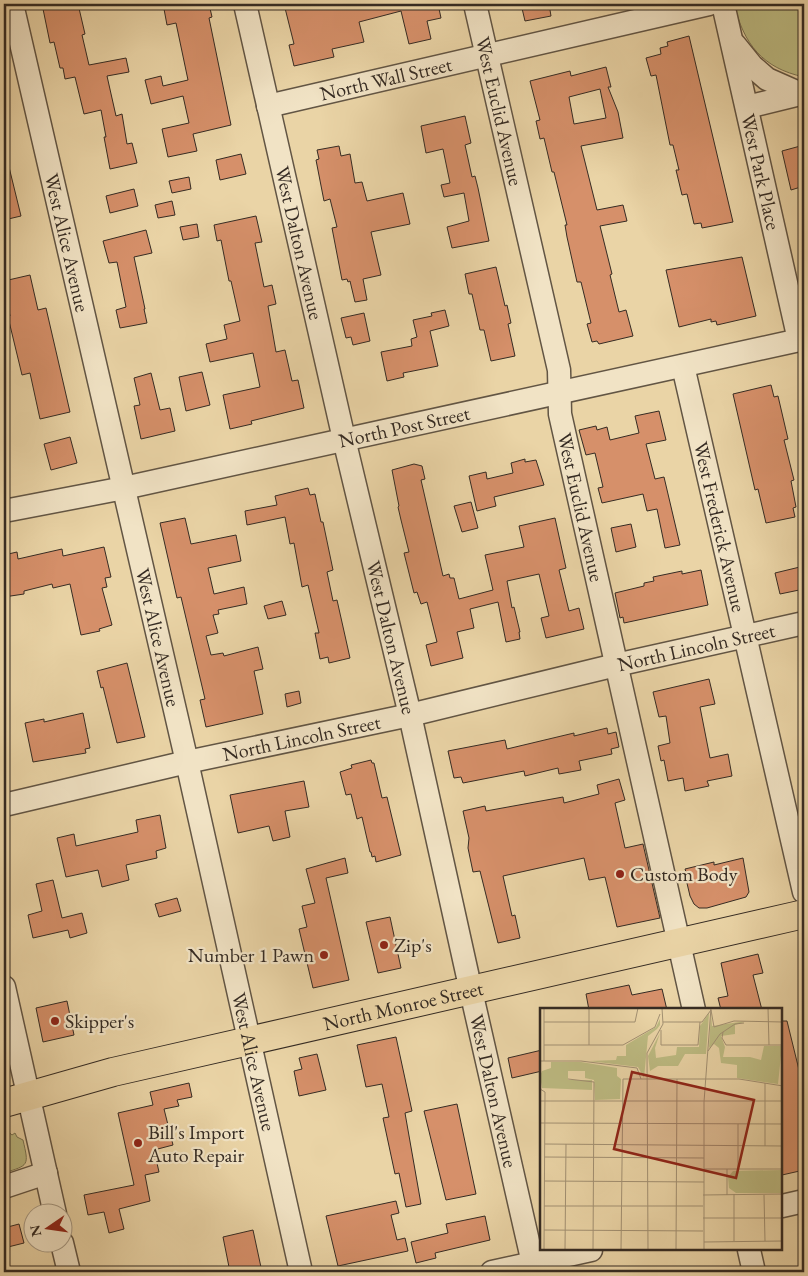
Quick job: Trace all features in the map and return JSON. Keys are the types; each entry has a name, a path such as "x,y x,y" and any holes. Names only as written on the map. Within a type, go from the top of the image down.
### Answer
{"main road":[{"name":"North Monroe Street","path":"4,1103 113,1072 804,914"}],"street":[{"name":"West Alice Avenue","path":"12,4 187,762 302,1272"},
{"name":"West Dalton Avenue","path":"245,4 344,439 410,715 534,1268"},
{"name":"West Euclid Avenue","path":"475,4 559,370 560,414 694,1008"},
{"name":"North Wall Street","path":"268,106 709,4"},
{"name":"West Park Place","path":"723,4 802,340"},
{"path":"732,42 752,66 767,79 803,94"},
{"path":"747,107 803,94"},
{"name":"North Post Street","path":"4,511 124,488 802,340"},
{"name":"West Frederick Avenue","path":"683,366 804,892"},
{"name":"North Lincoln Street","path":"4,805 187,762 410,715 616,665 804,623"},
{"path":"4,987 54,1204"},
{"path":"4,1187 46,1173"},
{"path":"783,1206 804,1201"},
{"path":"492,1272 534,1268 588,1251"},
{"path":"749,1251 754,1272"},
{"path":"65,1254 70,1272"}],"shaded area":[{"path":"734,4 804,4 804,77 777,67 757,52 743,31"},
{"path":"4,1128 12,1135 15,1133 17,1137 23,1140 26,1160 23,1166 4,1173"}],"building":[{"path":"42,4 78,4 85,34 82,35 89,65 126,58 129,72 107,76 116,116 122,114 127,144 132,143 137,163 110,169 101,110 84,114 75,77 65,79 63,68 60,68 54,42 50,43"},
{"path":"188,4 209,4 212,17 209,18 231,125 193,134 197,151 168,157 162,129 189,123 183,96 151,104 145,80 161,76 163,86 188,80 176,23 167,25 164,9"},
{"path":"303,4 438,4 441,18 427,21 431,39 409,44 401,11 359,22 364,42 332,49 334,57 294,66 289,45 294,44 285,8"},
{"path":"521,4 549,4 551,16 525,21"},
{"path":"689,36 733,222 702,228 701,223 694,224 687,194 682,195 676,170 679,170 673,145 670,145 656,75 651,76 646,58 661,54 660,48 668,46 667,42"},
{"path":"606,67 611,87 608,87 618,112 623,138 581,146 597,210 623,205 627,221 600,226 619,312 626,310 633,336 599,344 597,341 592,342 587,324 591,323 581,282 577,282 567,237 565,225 567,225 554,172 552,172 544,138 540,139 536,121 540,120 530,81 570,71 571,76","holes":["600,89 606,118 574,124 569,97"]},
{"path":"465,116 471,143 465,145 472,177 475,176 478,188 489,241 452,248 447,227 469,221 464,193 444,197 441,185 450,183 443,149 426,153 421,126"},
{"path":"804,145 804,186 791,190 782,151"},
{"path":"339,146 341,156 350,154 355,183 362,182 367,201 403,193 410,224 371,232 381,275 363,279 367,300 355,302 350,281 348,282 347,279 342,280 332,228 337,227 330,199 324,201 316,160 319,159 317,150"},
{"path":"241,154 246,174 220,180 216,160"},
{"path":"9,167 21,216 4,220 4,168"},
{"path":"189,177 191,189 172,193 169,181"},
{"path":"134,189 138,206 110,213 106,196"},
{"path":"172,201 175,215 158,218 155,205"},
{"path":"256,216 262,242 255,243 264,287 272,285 276,304 268,306 276,352 285,350 292,381 298,380 304,408 251,421 252,424 230,429 223,395 260,387 253,353 210,362 206,344 227,339 224,325 240,321 231,281 229,281 221,240 217,241 214,225"},
{"path":"197,224 199,237 183,240 180,227"},
{"path":"146,230 152,253 134,257 147,323 120,328 116,310 126,307 117,262 109,263 103,241"},
{"path":"742,257 756,316 717,325 716,321 711,322 711,319 679,327 666,270"},
{"path":"496,267 511,323 508,324 515,356 491,361 484,330 480,330 472,294 469,294 465,274"},
{"path":"30,275 38,310 46,308 70,412 40,419 30,373 22,375 8,317 10,316 4,285 4,281"},
{"path":"445,310 449,326 430,331 438,366 403,373 404,377 387,381 381,352 412,346 411,339 417,337 413,320 432,316 431,313"},
{"path":"364,313 370,341 353,345 351,337 346,338 341,318"},
{"path":"202,372 210,405 186,411 179,377"},
{"path":"151,373 160,410 170,408 175,431 141,439 134,406 140,405 134,378"},
{"path":"771,385 774,397 778,396 788,439 784,440 794,480 791,481 796,507 793,508 795,517 766,523 758,489 755,490 733,394"},
{"path":"659,411 666,440 646,444 655,479 664,477 680,545 665,548 657,509 647,511 643,494 602,503 598,488 603,487 595,453 586,455 579,430 596,426 597,430 607,427 610,440 639,433 635,416"},
{"path":"70,437 77,463 51,470 44,444"},
{"path":"525,459 525,462 536,460 544,485 494,497 496,506 477,511 469,476 486,472 487,479 513,473 511,463"},
{"path":"414,464 422,466 425,479 421,480 443,576 449,574 450,578 454,578 459,599 493,590 485,555 524,547 519,526 555,518 566,568 559,570 569,611 579,608 584,629 546,638 541,618 549,616 539,574 507,581 512,608 514,607 520,632 520,639 506,642 498,602 470,609 474,628 457,632 463,658 431,666 426,645 437,642 427,602 421,604 417,592 414,593 404,553 409,552 398,507 392,470"},
{"path":"308,488 310,495 315,494 321,522 323,522 333,570 327,572 333,601 337,600 350,658 329,663 328,657 320,659 315,633 319,633 308,585 302,587 294,543 290,544 285,517 247,525 245,511 277,505 275,496"},
{"path":"471,502 478,528 462,532 454,506"},
{"path":"185,518 191,544 236,535 241,561 208,568 214,594 244,587 247,604 218,610 219,614 213,615 218,633 206,636 211,655 223,653 224,656 258,647 263,669 254,671 263,714 206,727 200,700 205,699 181,597 177,598 160,523"},
{"path":"631,524 636,547 616,552 611,528"},
{"path":"104,547 111,577 105,578 107,587 102,588 112,625 99,629 100,631 81,635 70,584 53,588 52,584 24,591 24,594 4,597 4,555 17,552 18,559 62,549 63,556"},
{"path":"804,566 804,589 780,594 775,573"},
{"path":"701,570 708,605 624,623 623,617 620,618 615,593 644,586 644,583 654,581 653,577 682,571 682,574"},
{"path":"282,601 286,615 268,619 264,606"},
{"path":"127,663 145,737 117,743 97,671"},
{"path":"709,679 715,704 700,707 710,758 728,754 732,776 707,781 709,786 685,791 683,778 668,781 664,760 661,761 658,746 670,743 666,716 659,717 653,692"},
{"path":"299,691 301,703 287,707 285,694"},
{"path":"83,713 90,748 85,749 86,753 33,762 25,723 44,719 44,722"},
{"path":"607,728 608,734 616,732 619,747 611,749 612,754 579,761 581,770 559,774 558,768 525,776 524,771 463,783 461,777 454,778 448,751 505,740 507,749 574,733 574,736"},
{"path":"371,760 374,763 382,798 387,797 401,855 376,862 375,856 372,857 370,852 362,817 357,819 351,794 346,795 340,772 352,768 351,765"},
{"path":"619,779 625,800 615,803 625,848 643,844 660,918 617,927 605,877 589,880 584,858 503,876 512,916 515,915 520,938 498,943 480,871 473,872 468,848 469,838 463,811 485,806 486,811 563,797 564,803 599,794 597,785"},
{"path":"304,781 309,807 285,811 290,837 273,841 269,826 238,833 230,795"},
{"path":"160,815 166,848 156,851 157,858 126,865 129,880 102,887 98,870 66,877 57,838 74,834 76,846 138,832 136,820"},
{"path":"345,858 348,873 326,878 349,980 313,988 299,929 307,927 302,906 315,903 306,869"},
{"path":"743,858 749,892 746,897 707,908 699,908 694,904 690,896 685,869"},
{"path":"53,880 62,918 82,913 87,933 70,938 68,930 33,938 28,915 42,911 36,884"},
{"path":"177,898 181,911 159,917 155,904"},
{"name":"Zip's","path":"390,917 401,968 378,973 366,922"},
{"path":"758,954 763,973 753,975 761,1008 720,1008 718,998 728,996 721,963"},
{"path":"629,985 632,995 662,989 667,1008 589,1008 586,994"},
{"name":"Skipper's","path":"67,1001 74,1035 43,1042 36,1008"},
{"path":"783,1021 787,1021 804,1083 804,1170 783,1175"},
{"path":"396,1037 412,1111 405,1113 421,1204 406,1207 399,1173 395,1174 383,1118 389,1117 382,1084 366,1087 357,1045"},
{"path":"540,1050 540,1071 512,1078 508,1058"},
{"path":"317,1054 326,1090 299,1096 294,1071 302,1069 299,1058"},
{"path":"189,1083 192,1097 177,1100 179,1106 164,1109 173,1145 154,1150 159,1172 145,1175 150,1201 119,1209 124,1229 109,1233 104,1212 88,1215 84,1195 134,1185 118,1113 153,1105 150,1092"},
{"path":"457,1104 476,1194 446,1200 424,1111"},
{"path":"396,1201 399,1213 391,1215 397,1240 405,1238 408,1251 338,1266 326,1216"},
{"path":"485,1216 490,1240 435,1253 436,1258 416,1263 411,1242 448,1233 446,1224"},
{"path":"19,1224 22,1244 4,1248 4,1228"},
{"path":"253,1230 262,1272 230,1272 223,1237"}],"place":[{"name":"Custom Body","path":"620,874"},
{"name":"Zip's","path":"384,945"},
{"name":"Number 1 Pawn","path":"324,955"},
{"name":"Skipper's","path":"55,1021"},
{"name":"Bill's Import Auto Repair","path":"138,1143"}]}
